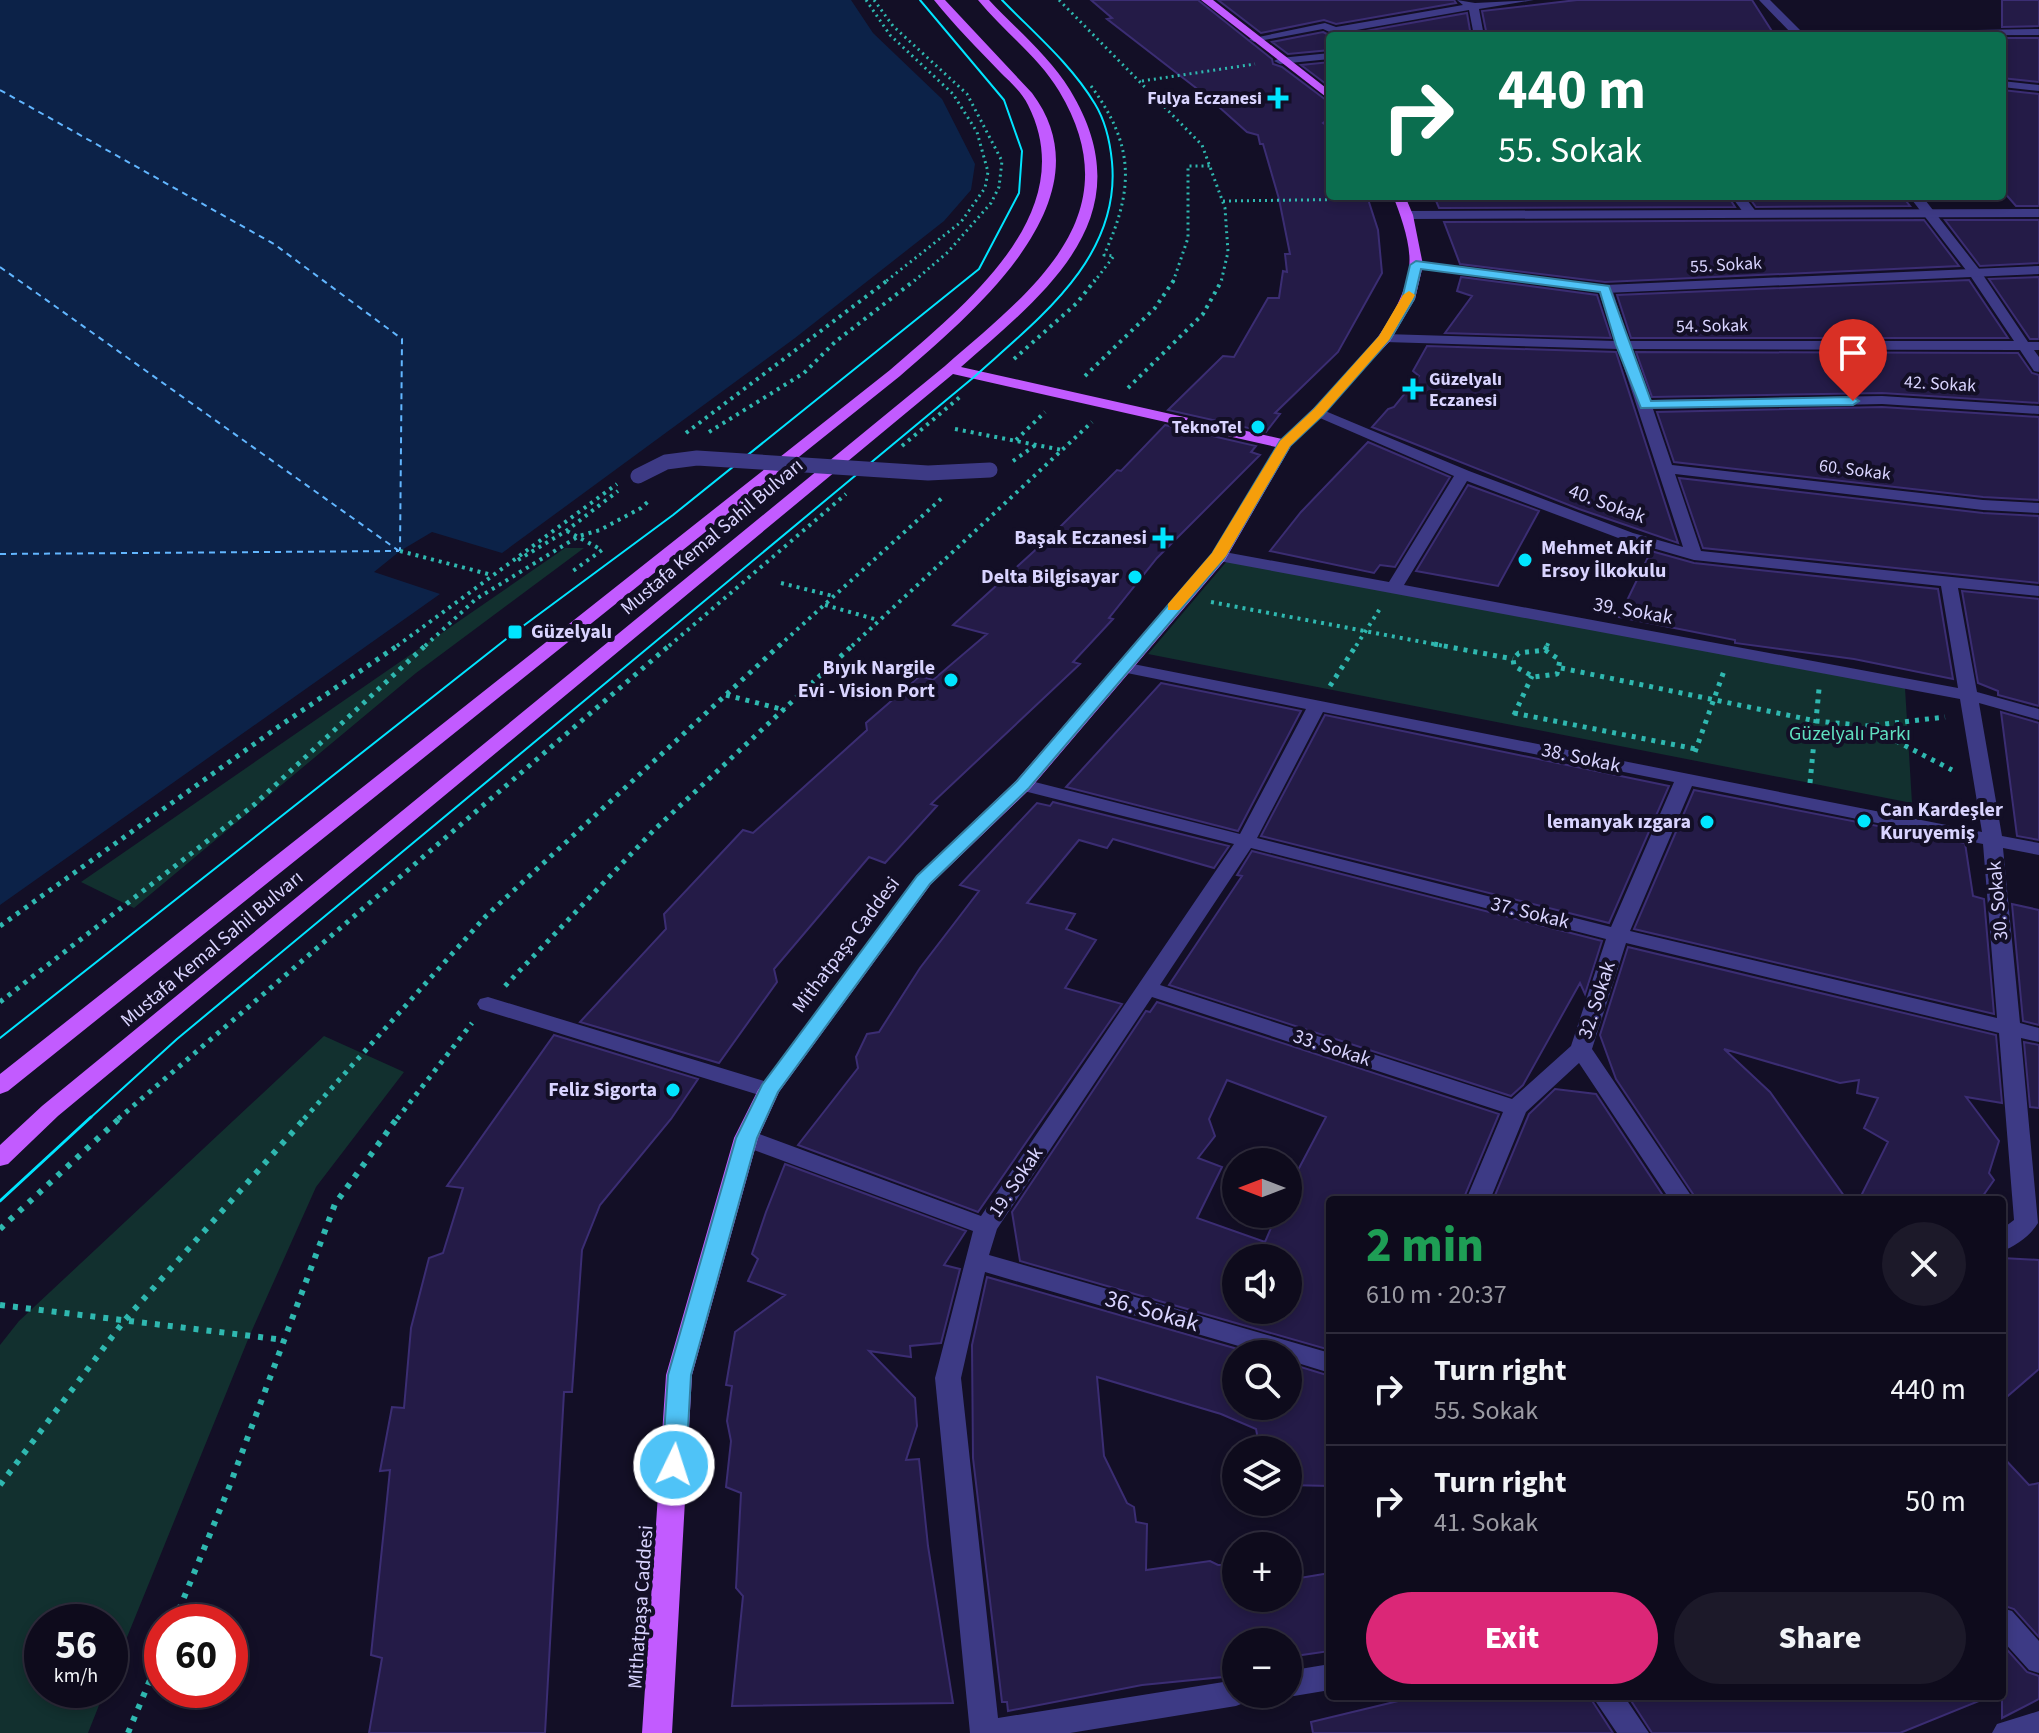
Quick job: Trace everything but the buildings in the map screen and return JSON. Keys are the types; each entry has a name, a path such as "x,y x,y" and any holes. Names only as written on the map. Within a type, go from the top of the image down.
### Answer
{"main road":[{"name":"Mustafa Kemal Sahil Bulvarı","path":"0,1086 895,373 992,284 1016,254 1031,227 1047,189 1051,160 1044,125 1033,102 939,0"},
{"name":"Mustafa Kemal Sahil Bulvarı","path":"0,1158 62,1101 950,369 1040,289 1082,227 1094,190 1093,154 1082,119 1063,88 983,0"},
{"path":"1206,0 1326,94"},
{"name":"Mithatpaşa Caddesi","path":"657,1733 679,1375 746,1138 769,1090 924,880 1023,785 1219,556 1285,444 1385,338 1408,299 1416,265 1402,203"},
{"path":"950,369 981,379 1285,444"}],"street":[{"path":"1462,0 1473,6"},
{"path":"1254,39 1325,26 1334,31 1473,6 1529,0"},
{"path":"1764,0 1794,32"},
{"path":"1473,6 1478,32"},
{"path":"2006,33 2039,32"},
{"path":"1280,61 1326,56"},
{"path":"2006,84 2039,88"},
{"path":"1740,200 1751,213"},
{"path":"1918,200 2031,346 2039,368"},
{"path":"1402,203 1751,213 2039,213"},
{"name":"55. Sokak","path":"1416,265 1605,289 2039,270"},
{"path":"1605,289 1622,345 1668,469 1694,555"},
{"name":"54. Sokak","path":"1385,338 1622,345 1832,343 2031,346"},
{"name":"42. Sokak","path":"1646,405 1882,400 2039,410"},
{"name":"40. Sokak","path":"1318,412 1463,474 1627,536 1694,555 2039,591"},
{"path":"638,476 666,462 697,458 928,473 990,470"},
{"name":"60. Sokak","path":"1668,469 1983,505 2039,508"},
{"path":"1393,589 1463,474"},
{"name":"39. Sokak","path":"1219,556 1821,668 1970,705 2039,715"},
{"name":"30. Sokak","path":"1949,582 1993,841 2008,1030 2032,1229"},
{"name":"38. Sokak","path":"1123,667 2039,849"},
{"name":"19. Sokak","path":"987,1733 948,1378 975,1260 986,1227 1246,841 1318,704"},
{"name":"32. Sokak","path":"1480,1196 1516,1108 1581,1049 1618,935 1685,779"},
{"name":"37. Sokak","path":"1023,785 1618,935 2039,1035"},
{"name":"33. Sokak","path":"1147,988 1516,1108"},
{"path":"488,1004 769,1090"},
{"path":"1581,1049 1679,1196"},
{"path":"746,1138 986,1227"},
{"path":"2006,1240 2032,1229"},
{"name":"36. Sokak","path":"975,1260 1326,1362"},
{"path":"2006,1624 2039,1661"},
{"path":"1302,1682 1326,1678"},
{"path":"987,1733 1222,1695"},
{"path":"1610,1700 1634,1733"},
{"path":"2007,1733 2039,1724"}],"path":[{"path":"681,437 787,359 961,222 985,188 988,172 977,132 953,94 890,35 866,0"},
{"path":"706,434 804,373 835,342 871,318 948,252 991,203 999,187 1002,161 967,94 893,26 874,0"},
{"path":"181,1604 228,1490 335,1204 419,1089 488,1004 654,830 1109,406 1203,314 1211,302 1225,273 1230,242 1213,166 1202,145 1059,0"},
{"path":"1142,81 1280,61"},
{"path":"1016,440 1154,312 1175,284 1189,241 1192,202 1188,166 1213,166"},
{"path":"1223,201 1402,203"},
{"path":"893,454 981,379"},
{"path":"955,429 1062,450"},
{"path":"400,551 492,575 575,525 638,476"},
{"path":"0,926 278,727 441,616 618,483"},
{"path":"0,1229 78,1154 858,484"},
{"path":"1004,489 1016,491"},
{"path":"0,1485 124,1321 486,916 948,492"},
{"path":"0,1002 255,804 476,599 579,536 600,530 641,508 654,496"},
{"path":"566,531 602,550 570,573"},
{"path":"781,583 833,596"},
{"path":"1318,704 1393,589"},
{"path":"1174,606 1210,602 1513,659"},
{"path":"824,605 878,620"},
{"path":"1545,650 1557,619"},
{"path":"1545,650 1560,660 1561,668 1557,674 1547,678 1532,676 1514,666 1513,659 1519,653 1545,650"},
{"path":"1685,779 1730,651"},
{"path":"1561,668 1816,721 1868,726 1970,705"},
{"path":"1808,803 1821,668"},
{"path":"1501,741 1532,676"},
{"path":"725,695 785,710"},
{"path":"1514,713 1696,749"},
{"path":"1868,726 1983,786"},
{"path":"0,1305 284,1340"},
{"path":"128,1733 144,1694"}],"green space":[{"path":"565,548 584,548 416,673 134,908 81,882"},
{"name":"Güzelyalı Parkı","path":"1227,561 1905,688 1912,803 1148,654"},
{"path":"324,1036 404,1072 316,1187 249,1337 128,1635 128,1604 24,1604 24,1708 98,1708 88,1733 0,1733 0,1345 19,1321"}],"water":[{"path":"0,0 851,0 873,33 942,99 975,164 971,190 944,221 795,338 502,553 432,532 400,551 374,572 440,594 0,905"}],"ferry route":[{"path":"0,90 274,244 402,339 400,551"},
{"path":"0,267 399,551 0,554"}],"tram line":[{"path":"0,1038 515,632 673,515 979,269 1019,193 1022,151 1004,100 920,0"},
{"path":"89,1119 177,1039 974,377 1048,309 1070,284 1089,257 1103,228 1111,196 1109,139 1099,111 1075,76 1002,0"},
{"path":"0,1201 91,1117"}],"slow traffic":[{"path":"1174,607 1219,556 1285,444 1385,338 1409,295"}],"place":[{"name":"Fulya Eczanesi","path":"1278,98"},
{"name":"Güzelyalı Eczanesi","path":"1413,389"},
{"name":"TeknoTel","path":"1258,427"},
{"name":"Başak Eczanesi","path":"1163,538"},
{"name":"Mehmet Akif Ersoy İlkokulu","path":"1525,560"},
{"name":"Delta Bilgisayar","path":"1135,577"},
{"name":"Güzelyalı","path":"515,632"},
{"name":"Bıyık Nargile Evi - Vision Port","path":"951,680"},
{"name":"Can Kardeşler Kuruyemiş","path":"1864,821"},
{"name":"lemanyak ızgara","path":"1707,822"},
{"name":"Feliz Sigorta","path":"673,1090"}],"route":[{"path":"674,1465 679,1375 746,1138 769,1090 924,880 1023,785 1219,556 1285,444 1385,338 1408,299 1416,265 1605,289 1622,345 1646,405 1853,401"}]}
